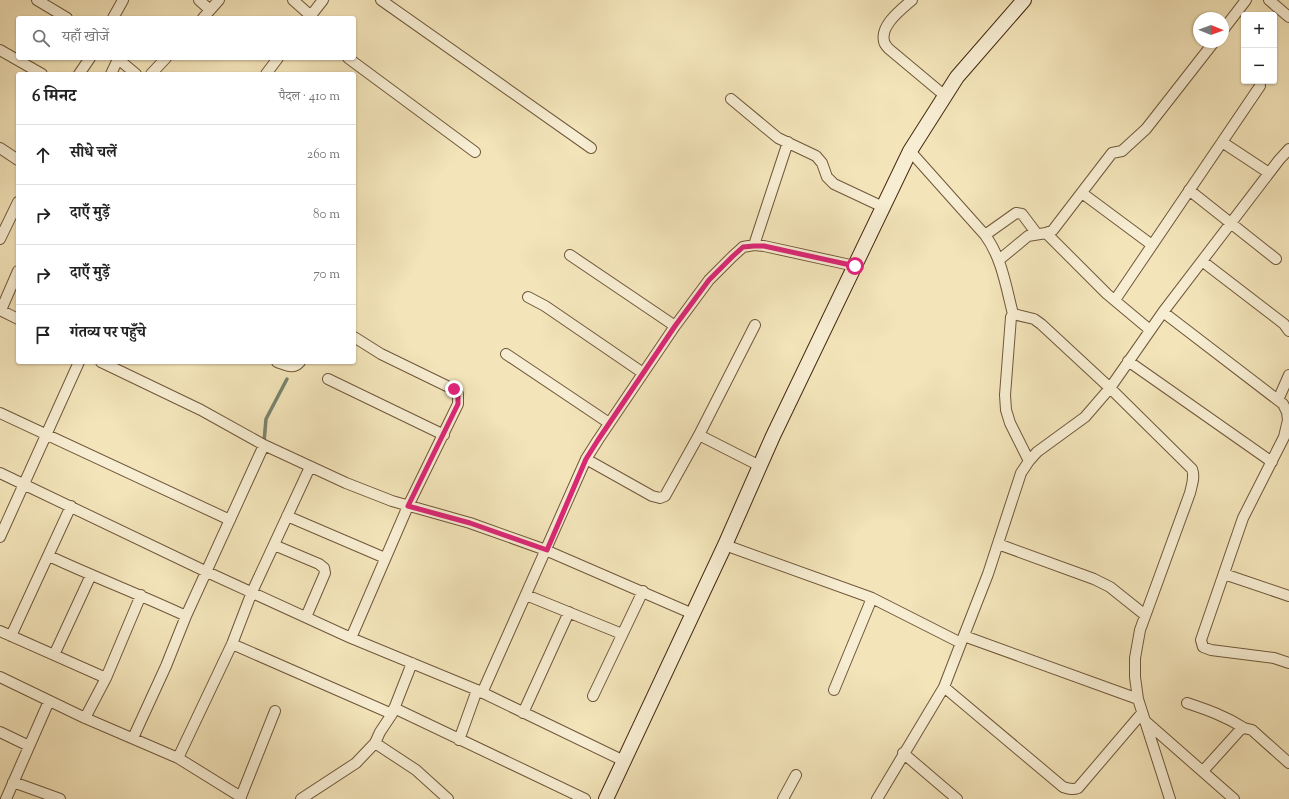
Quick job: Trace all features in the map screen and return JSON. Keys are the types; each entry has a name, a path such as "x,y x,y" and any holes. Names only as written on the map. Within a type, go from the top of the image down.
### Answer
{"street":[{"path":"37,0 64,16"},
{"path":"114,16 123,0"},
{"path":"199,0 210,10"},
{"path":"205,16 219,0"},
{"path":"293,0 309,16"},
{"path":"311,16 323,0"},
{"path":"381,0 591,148"},
{"path":"912,0 892,18 888,24 884,41 889,49 944,95"},
{"path":"606,799 725,545 760,466 910,152 956,77 1024,0"},
{"path":"1229,22 1246,0"},
{"path":"1269,0 1289,18"},
{"path":"999,260 1028,236 1042,234 1053,230 1112,153 1122,151 1146,129 1209,48"},
{"path":"0,50 16,59"},
{"path":"18,60 38,72"},
{"path":"80,72 89,60"},
{"path":"112,72 117,60"},
{"path":"118,60 133,72"},
{"path":"153,72 164,60"},
{"path":"268,72 276,60"},
{"path":"351,60 475,152"},
{"path":"1114,300 1260,86"},
{"path":"731,99 778,138 816,156 822,163 827,177 834,184 883,207"},
{"path":"754,246 788,142"},
{"path":"1222,142 1269,173"},
{"path":"0,148 16,159"},
{"path":"877,799 903,753 944,687 988,574 1021,473 1037,452 1085,417 1110,388 1163,312 1289,149"},
{"path":"910,152 994,246 1013,314 1011,317 1006,387 1006,410 1010,424 1029,461"},
{"path":"1189,190 1276,259"},
{"path":"1082,192 1152,245"},
{"path":"0,238 16,211"},
{"path":"985,235 1016,213 1022,214 1114,300 1150,330"},
{"path":"459,740 479,692 547,550 586,459 675,326 709,280 743,247 764,246 855,266"},
{"path":"570,255 675,326"},
{"path":"1202,261 1284,324 1289,331"},
{"path":"16,275 0,310 16,318"},
{"path":"528,296 643,373"},
{"path":"1163,312 1283,404 1287,412 1288,420 1284,437 1243,518 1201,640 1203,647 1211,650 1274,658 1289,663"},
{"path":"1013,314 1034,319 1110,388 1192,468 1194,474 1194,480 1190,493 1140,630 1135,658 1135,677 1138,698 1170,799"},
{"path":"586,459 652,496 660,498 664,496 670,489 700,435 756,325"},
{"path":"350,638 408,506 458,404 458,394 454,389 381,354 356,338"},
{"path":"506,354 609,423"},
{"path":"1128,361 1272,462"},
{"path":"0,537 78,364"},
{"path":"105,364 201,410 264,446 346,483 408,506 470,523 547,550 693,614"},
{"path":"282,364 290,367 298,364"},
{"path":"1278,400 1289,375"},
{"path":"328,379 444,435"},
{"path":"0,413 230,520"},
{"path":"700,435 760,466"},
{"path":"133,738 166,666 186,616 264,446"},
{"path":"178,758 232,644 252,592 310,467"},
{"path":"0,473 207,572 350,638 479,692 624,761"},
{"path":"11,636 50,556 71,506"},
{"path":"287,516 385,558"},
{"path":"998,544 1094,579 1110,587 1146,615"},
{"path":"274,545 319,564 324,568 325,573 306,617"},
{"path":"725,545 845,587 962,640 1138,698"},
{"path":"50,556 186,616"},
{"path":"1224,574 1289,596"},
{"path":"54,655 91,575"},
{"path":"593,696 643,591"},
{"path":"85,718 106,678 141,595"},
{"path":"526,595 622,634"},
{"path":"834,690 872,598"},
{"path":"523,713 569,612"},
{"path":"0,631 106,678"},
{"path":"232,644 393,711 586,799"},
{"path":"301,799 356,763 375,743 393,711 412,663"},
{"path":"0,677 85,718 178,758 241,798 275,711"},
{"path":"944,687 1063,786 1074,790 1078,788 1143,717"},
{"path":"6,799 48,701"},
{"path":"1187,703 1222,715 1244,728 1252,730 1289,763"},
{"path":"1143,717 1234,799"},
{"path":"1203,772 1240,730 1244,728"},
{"path":"0,732 29,746"},
{"path":"375,743 416,770 447,799"},
{"path":"903,753 957,799"},
{"path":"783,799 796,775"},
{"path":"13,782 60,799"},
{"path":"433,799 447,799"}],"waterway":[{"path":"264,442 266,419 287,379"}],"route":[{"path":"454,389 458,394 459,399 453,417 408,506 470,523 547,550 580,471 598,440 675,326 709,280 733,256 743,247 764,246 855,266"}]}
